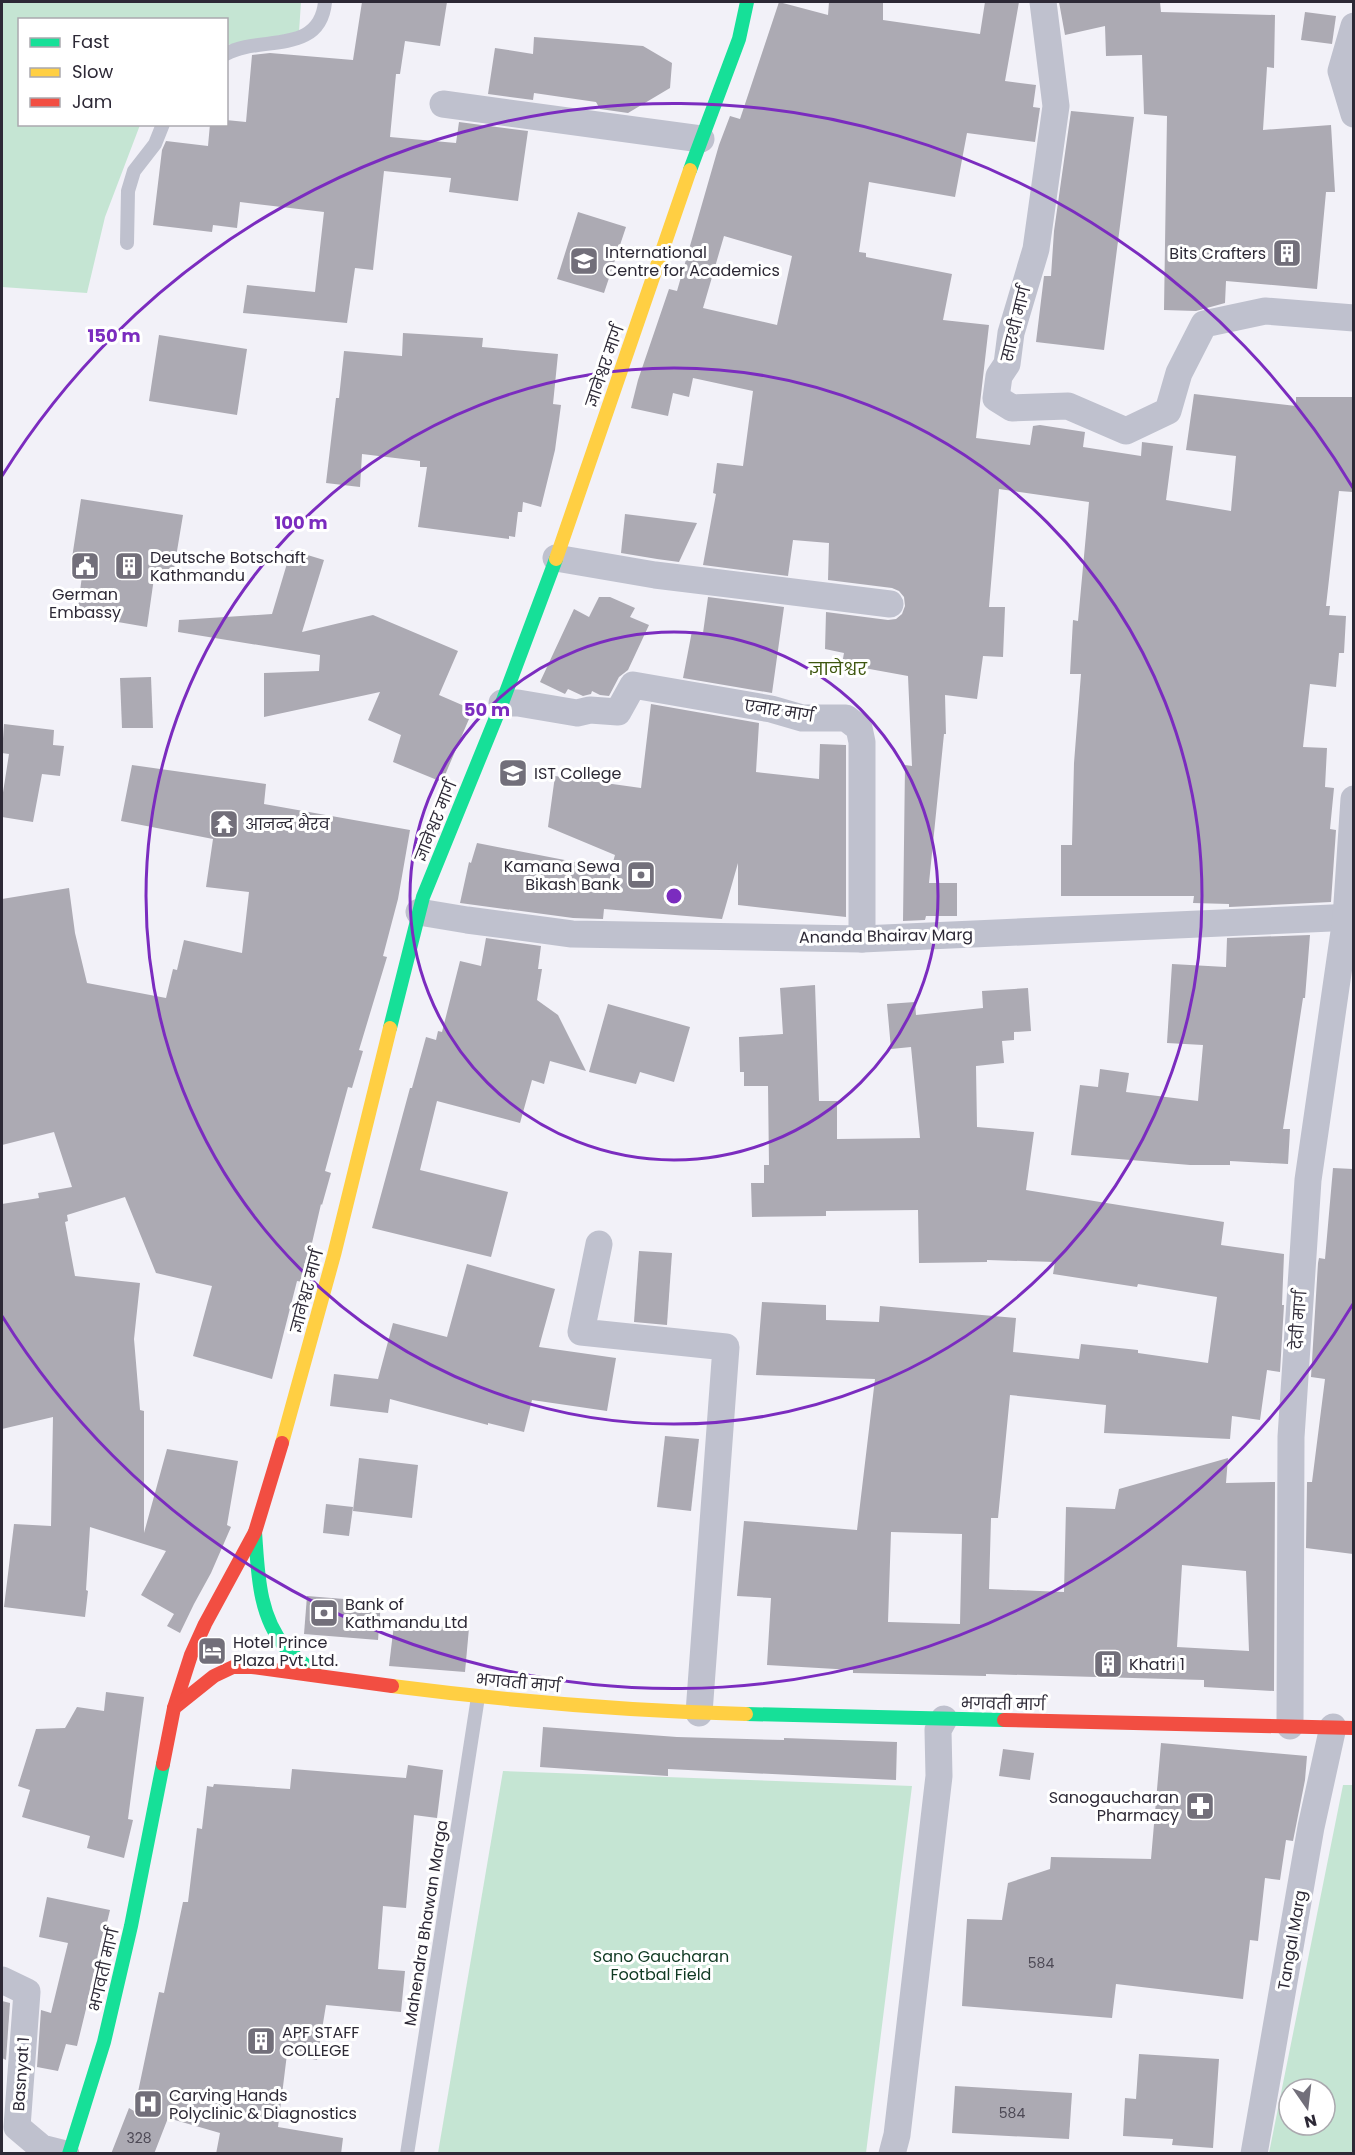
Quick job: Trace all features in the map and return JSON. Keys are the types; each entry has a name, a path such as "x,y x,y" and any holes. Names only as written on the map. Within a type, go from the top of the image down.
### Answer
{"main road":[{"name":"ज्ञानेश्वर मार्ग","path":"174,1708 191,1655 205,1624 255,1532 279,1454 334,1255 423,897 502,703 556,558 701,139 740,39 747,2"},
{"name":"ज्ञानेश्वर मार्ग","path":"255,1532 260,1583 266,1614 283,1646 316,1674"},
{"name":"भगवती मार्ग","path":"67,2154 104,2042 132,1926 174,1708 214,1676 233,1667 252,1666 478,1696 699,1713 1343,1728"}],"street":[{"name":"सारथी मार्ग","path":"1043,2 1056,106 1036,249 1011,333 1007,364 999,376 996,398 1012,408 1068,406 1126,431 1168,411 1179,373 1204,324 1265,311 1353,318"},
{"path":"1353,26 1341,71 1353,114"},
{"path":"443,104 701,139"},
{"path":"556,558 655,575 890,604"},
{"name":"एनार मार्ग","path":"502,703 518,703 577,713 590,710 618,712 633,685 771,709 802,718 846,718 859,728 862,742 862,939"},
{"name":"देवी मार्ग","path":"1290,1726 1291,1437 1308,1180 1350,918 1353,799"},
{"name":"Ananda Bhairav Marg","path":"419,912 467,921 572,934 862,939 1350,918"},
{"path":"599,1244 581,1332 726,1347 699,1713"},
{"path":"892,2154 897,2135 939,1776 938,1730 944,1719"},
{"name":"Tangal Marg","path":"1254,2154 1311,1827 1343,1728"},
{"name":"Basnyat 1","path":"2,1980 27,1992 17,2127 42,2148 67,2154"}],"lane":[{"path":"228,54 301,38 318,26 325,2"},
{"path":"127,243 128,191 134,171 154,144 162,126"},
{"name":"Mahendra Bhawan Marga","path":"408,2154 478,1696"}],"green space":[{"path":"2,2 301,2 299,32 228,45 228,18 18,18 18,126 140,126 105,217 87,293 2,287"},
{"name":"Sano Gaucharan Footbal Field","path":"503,1771 912,1786 866,2153 438,2153"},
{"path":"1343,1785 1354,1785 1353,2153 1269,2153 1277,2113 1277,2137 1337,2137 1337,2077 1284,2077"}],"building":[{"path":"362,2 447,2 440,46 405,41 400,74 396,74 390,137 456,143 459,122 528,131 518,201 449,192 451,178 384,171 373,270 355,268 347,323 243,313 247,285 315,292 324,212 240,202 237,228 213,225 212,232 153,225 162,150 166,141 208,146 210,126 228,126 228,120 246,122 252,55 270,53 353,60"},
{"path":"779,2 828,15 829,2 883,2 883,20 980,34 985,2 1019,2 1005,81 1036,85 1033,107 1040,108 1035,142 967,133 955,197 869,182 859,252 866,253 866,257 952,274 943,320 989,325 976,438 1030,445 1033,426 1040,425 1085,432 1083,447 1141,456 1142,442 1173,446 1166,500 1231,511 1236,456 1186,450 1194,394 1296,406 1296,397 1353,397 1353,492 1339,491 1326,606 1330,606 1329,615 1346,616 1344,653 1339,653 1336,687 1310,684 1303,747 1327,748 1325,787 1334,788 1330,829 1336,830 1331,902 1229,907 1229,904 1193,903 1194,896 1061,896 1061,845 1072,845 1074,763 1081,674 1070,674 1073,620 1078,621 1089,502 999,489 989,607 1005,607 1003,657 983,656 977,699 945,695 946,734 944,734 929,883 957,883 957,916 926,916 925,920 903,921 905,765 912,766 908,676 842,664 844,653 825,649 826,612 896,619 902,614 905,606 904,597 892,588 828,580 829,543 793,540 788,576 703,565 716,494 713,493 717,463 743,466 753,391 693,378 689,397 673,393 668,416 631,408 638,380 669,289 677,291 719,145 730,116 740,119","holes":["724,236 792,256 777,325 703,308"]},
{"path":"1059,2 1160,2 1161,12 1275,15 1274,68 1267,67 1263,130 1331,125 1335,192 1326,192 1317,289 1226,281 1225,303 1196,311 1164,310 1167,116 1144,114 1142,55 1106,56 1105,26 1065,35"},
{"path":"1305,12 1336,16 1332,44 1301,40"},
{"path":"534,37 643,46 672,63 670,88 628,113 600,109 596,102 534,93 533,100 488,94 495,48 533,54"},
{"path":"1071,111 1134,117 1104,350 1036,342 1044,276 1051,276 1054,231"},
{"path":"578,212 626,227 604,293 557,279"},
{"path":"403,333 483,338 482,347 558,354 553,404 561,405 555,450 541,507 523,502 522,512 518,512 515,537 509,536 509,539 418,527 427,467 420,467 420,461 362,454 360,487 326,483 344,351 402,356"},
{"path":"159,335 247,349 237,415 149,401"},
{"name":"Deutsche Botschaft Kathmandu","path":"81,499 183,515 173,575 155,571 147,627 77,615 84,560 72,558"},
{"path":"625,514 697,523 679,562 621,553"},
{"path":"291,550 324,560 302,632 373,615 458,651 439,695 469,708 469,719 442,782 393,762 401,735 368,720 380,692 264,717 264,673 319,671 320,655 178,632 179,620 272,614"},
{"path":"599,597 610,597 635,608 630,617 649,625 628,670 619,677 609,696 592,691 591,694 583,696 568,689 565,694 540,682 574,609 589,617"},
{"path":"708,597 784,607 772,693 683,678 692,631 703,633"},
{"path":"151,677 153,728 122,728 120,678"},
{"path":"651,704 759,723 756,772 819,779 820,744 846,745 846,917 738,905 738,863 722,919 604,909 603,919 573,918 460,903 469,862 471,863 477,843 611,869 615,855 548,827 555,776 641,788"},
{"path":"4,724 54,730 53,745 64,746 60,776 42,774 33,822 2,817 2,799 9,754 2,753"},
{"path":"132,765 266,784 264,804 410,830 398,899 383,956 387,957 359,1050 363,1051 352,1088 348,1087 325,1171 331,1173 321,1204 303,1282 297,1281 272,1379 193,1356 212,1286 156,1273 125,1197 67,1215 68,1221 65,1222 75,1276 140,1283 134,1339 140,1410 144,1411 144,1533 167,1449 238,1461 227,1525 231,1527 211,1573 180,1633 167,1626 174,1614 141,1595 166,1551 90,1527 85,1617 4,1607 14,1524 51,1526 53,1417 2,1429 2,1204 39,1198 38,1193 72,1187 54,1132 2,1145 2,899 69,888 75,933 87,983 166,998 173,969 177,970 184,940 242,953 249,892 206,887 213,839 121,821"},
{"path":"1310,935 1305,998 1303,998 1283,1129 1290,1129 1288,1164 1230,1161 1230,1165 1190,1165 1071,1155 1080,1085 1098,1087 1100,1069 1129,1073 1126,1092 1198,1101 1203,1045 1167,1043 1172,964 1226,967 1227,938"},
{"path":"486,938 541,946 538,969 542,969 537,1000 558,1015 586,1071 550,1061 544,1084 532,1080 520,1123 437,1101 420,1170 508,1192 491,1257 372,1228 426,1037 436,1040 438,1031 442,1032 460,961 481,966"},
{"path":"815,985 819,1101 837,1101 837,1139 920,1138 911,1047 891,1049 887,1004 915,1002 916,1015 983,1008 982,991 1028,988 1031,1031 1014,1032 1014,1040 1002,1041 1004,1063 976,1066 977,1127 1034,1132 1026,1190 1224,1222 1221,1245 1284,1254 1280,1372 1267,1370 1260,1420 1232,1416 1230,1439 1104,1433 1106,1405 1010,1395 998,1518 991,1518 989,1589 1064,1592 1066,1507 1115,1509 1119,1489 1228,1458 1226,1483 1275,1482 1274,1691 1204,1687 1204,1680 853,1673 853,1670 767,1665 771,1598 737,1596 744,1521 857,1530 875,1379 756,1375 762,1302 826,1305 826,1320 879,1322 880,1306 1016,1318 1013,1352 1079,1359 1081,1344 1138,1350 1138,1353 1208,1363 1217,1297 1138,1284 1137,1287 1053,1274 1055,1262 987,1260 987,1262 919,1263 918,1210 826,1211 826,1216 752,1217 751,1183 764,1183 764,1165 769,1165 768,1086 744,1086 744,1072 740,1072 739,1037 783,1034 780,988","holes":["891,1532 962,1534 960,1624 888,1622","1182,1565 1246,1571 1249,1651 1177,1647"]},
{"path":"608,1004 690,1027 674,1082 640,1072 636,1084 589,1072"},
{"path":"1333,1168 1353,1169 1353,1554 1306,1548 1307,1482 1312,1482 1325,1379 1311,1377 1318,1263 1319,1258 1325,1259"},
{"path":"639,1251 672,1253 667,1325 634,1322"},
{"path":"467,1264 555,1289 539,1347 616,1358 607,1411 532,1400 524,1432 488,1423 488,1425 390,1399 388,1413 330,1406 334,1374 378,1379 393,1323 447,1337"},
{"path":"665,1436 699,1439 691,1511 657,1507"},
{"path":"359,1458 418,1465 412,1518 353,1511"},
{"path":"326,1504 353,1507 349,1536 323,1533"},
{"path":"307,1596 381,1602 378,1640 304,1634"},
{"path":"394,1624 469,1628 465,1672 389,1666"},
{"path":"106,1692 144,1697 128,1819 133,1820 124,1858 87,1848 90,1836 22,1817 30,1790 18,1786 36,1729 65,1728 77,1707 104,1711"},
{"path":"543,1727 677,1737 897,1742 896,1780 668,1769 668,1776 540,1767"},
{"path":"1161,1743 1307,1756 1305,1780 1293,1841 1286,1840 1280,1880 1265,1878 1258,1941 1250,1940 1243,1999 1116,1984 1112,2018 962,2006 967,1919 1002,1920 1008,1883 1050,1869 1051,1857 1151,1859"},
{"path":"1003,1749 1034,1753 1030,1780 999,1776"},
{"path":"408,1765 443,1770 437,1818 414,1815 406,1908 383,1906 378,1969 405,1971 401,2012 326,2005 317,2060 287,2054 278,2127 343,2138 341,2154 216,2154 220,2133 168,2118 154,2154 111,2154 129,2108 134,2111 159,1992 164,1993 183,1902 188,1902 197,1828 202,1829 207,1786 213,1787 214,1784 290,1789 292,1769 406,1778"},
{"path":"47,1897 110,1910 77,2046 66,2044 58,2071 37,2067 41,2010 51,2013 68,1943 39,1937"},
{"path":"2,2001 10,2003 6,2060 2,2058"},
{"path":"1139,2054 1219,2059 1213,2148 1172,2145 1173,2139 1123,2136 1125,2098 1136,2099"},
{"path":"955,2086 1072,2093 1069,2139 952,2133"}],"traffic: fast":[{"path":"690,170 739,39 747,2"},
{"path":"390,1028 423,897 502,703 556,559"},
{"path":"255,1532 261,1592 269,1621 285,1647 316,1674"},
{"path":"746,1714 1004,1720"},
{"path":"69,2154 104,2042 131,1926 163,1764"}],"traffic: slow":[{"path":"556,559 690,170"},
{"path":"282,1443 334,1255 390,1028"},
{"path":"392,1686 569,1704 746,1714"}],"traffic: jam":[{"path":"174,1708 191,1655 205,1624 255,1532 282,1443"},
{"path":"163,1764 174,1708 214,1676 233,1667 252,1667 392,1686"},
{"path":"1004,1720 1354,1728"}],"place":[{"name":"Bits Crafters","path":"1287,253"},
{"name":"International Centre for Academics","path":"584,261"},
{"name":"German Embassy","path":"85,566"},
{"name":"Deutsche Botschaft Kathmandu","path":"129,566"},
{"name":"IST College","path":"513,773"},
{"name":"आनन्द भैरव","path":"224,824"},
{"name":"Kamana Sewa Bikash Bank","path":"641,875"},
{"name":"Bank of Kathmandu Ltd","path":"324,1613"},
{"name":"Hotel Prince Plaza Pvt. Ltd.","path":"212,1651"},
{"name":"Khatri 1","path":"1108,1664"},
{"name":"Sanogaucharan Pharmacy","path":"1200,1806"},
{"name":"APF STAFF COLLEGE","path":"261,2041"},
{"name":"Carving Hands Polyclinic & Diagnostics","path":"148,2104"}],"district":[{"name":"ज्ञानेश्वर","path":"838,668"}]}
